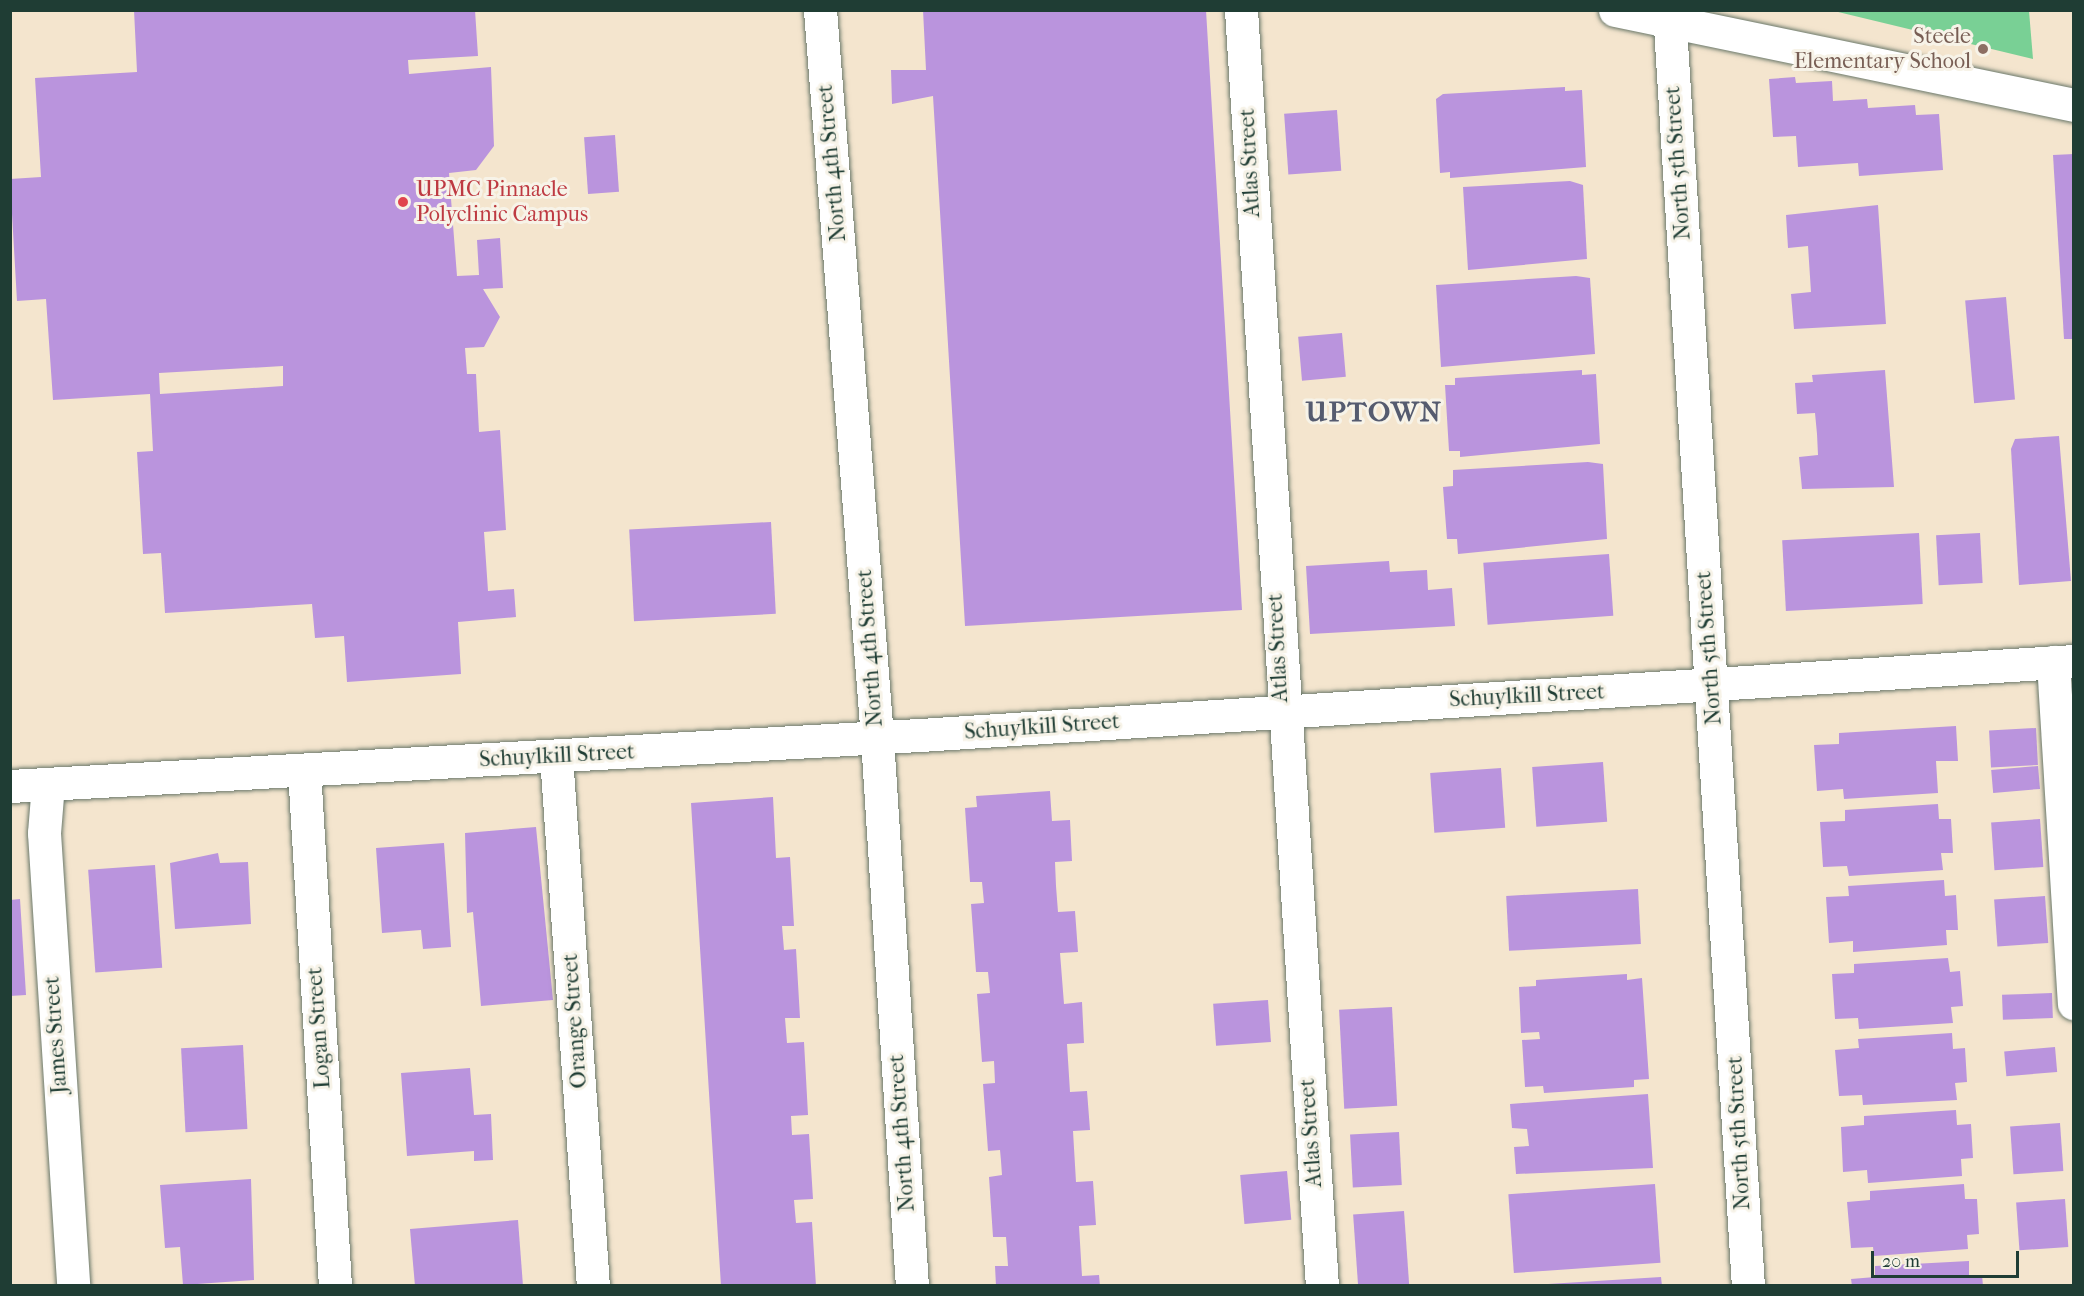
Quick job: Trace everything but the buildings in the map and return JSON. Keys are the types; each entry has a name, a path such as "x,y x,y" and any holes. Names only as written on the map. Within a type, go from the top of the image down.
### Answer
{"street":[{"name":"North 4th Street","path":"820,10 877,738 912,1286"},
{"name":"Atlas Street","path":"1241,10 1282,710 1322,1286"},
{"path":"1615,10 1669,16 2073,105"},
{"name":"North 5th Street","path":"1669,16 1748,1286"},
{"name":"Schuylkill Street","path":"10,786 877,738 1282,710 2063,662"},
{"path":"2063,662 2073,1003"},
{"name":"Orange Street","path":"556,756 593,1286"},
{"name":"Logan Street","path":"304,770 335,1286"},
{"name":"James Street","path":"48,784 44,833 73,1286"}],"green space":[{"path":"1834,11 2029,11 2033,59"}],"place":[{"name":"Steele Elementary School","path":"1983,49"},
{"name":"UPMC Pinnacle Polyclinic Campus","path":"403,202"}],"district":[{"name":"UPTOWN","path":"1374,412"}]}
